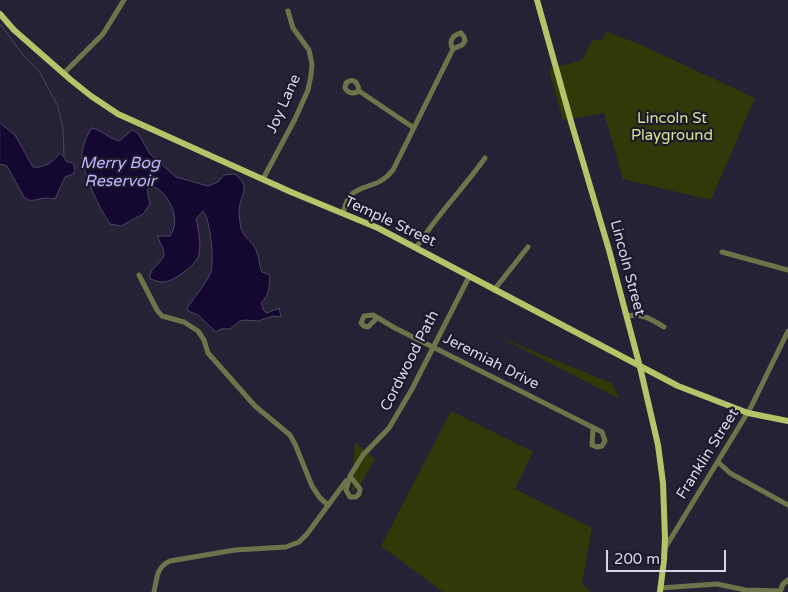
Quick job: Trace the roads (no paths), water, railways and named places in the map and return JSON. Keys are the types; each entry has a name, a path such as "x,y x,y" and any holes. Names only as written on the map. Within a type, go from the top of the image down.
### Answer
{"main road":[{"name":"Lincoln Street","path":"537,0 596,202 640,367 660,459 664,498 665,549"},
{"name":"Temple Street","path":"0,14 14,30 91,96 118,114 342,213 416,248 678,386 748,413 788,421"},
{"name":"Franklin Street","path":"660,590 665,549"}],"street":[{"path":"64,73 103,34 124,0"},
{"name":"Joy Lane","path":"263,179 295,119 308,90 311,75 312,64 309,50 293,28 288,11"},
{"path":"342,213 346,202 352,194 381,182 390,173 400,158 453,49"},
{"path":"359,91 414,128"},
{"path":"416,248 424,235 453,201 485,158"},
{"path":"494,290 528,247"},
{"path":"722,252 788,270"},
{"path":"138,275 162,316 184,322 198,331 204,340 208,353 255,406 290,435 312,486 320,498 328,505"},
{"name":"Cordwood Path","path":"154,592 159,570 164,563 234,550 290,546 304,537 350,476 363,455 389,428 412,390 469,277"},
{"path":"627,316 637,314 644,316 664,327"},
{"name":"Jeremiah Drive","path":"377,318 593,428"},
{"name":"Franklin Street","path":"665,549 748,413 788,331"},
{"path":"718,462 730,474 788,505"},
{"path":"660,590 717,584 745,590 780,592 781,586 788,580"}],"water":[{"path":"0,123 15,135 33,167 41,167 48,164 60,153 66,161 74,164 75,170 73,174 65,177 55,199 27,199 24,197 7,166 0,164"},
{"name":"Merry Bog Reservoir","path":"92,128 119,141 132,130 138,133 150,154 176,177 208,186 218,182 224,175 235,174 240,179 244,188 239,212 241,228 256,250 262,272 270,275 268,293 261,303 264,311 267,313 279,308 281,317 273,316 258,321 240,321 230,329 221,329 216,332 198,315 188,311 187,308 211,272 211,240 208,223 203,211 196,219 200,242 197,259 189,268 172,280 162,282 150,279 151,272 164,255 164,250 158,236 170,236 173,229 175,222 172,206 163,193 150,185 147,190 150,204 143,214 121,226 110,224 93,194 82,160 84,143"}],"waterway":[{"path":"0,24 23,55 39,71 58,106 63,128 64,156"}],"park label":[{"name":"Lincoln St Playground","path":"672,128"}]}
